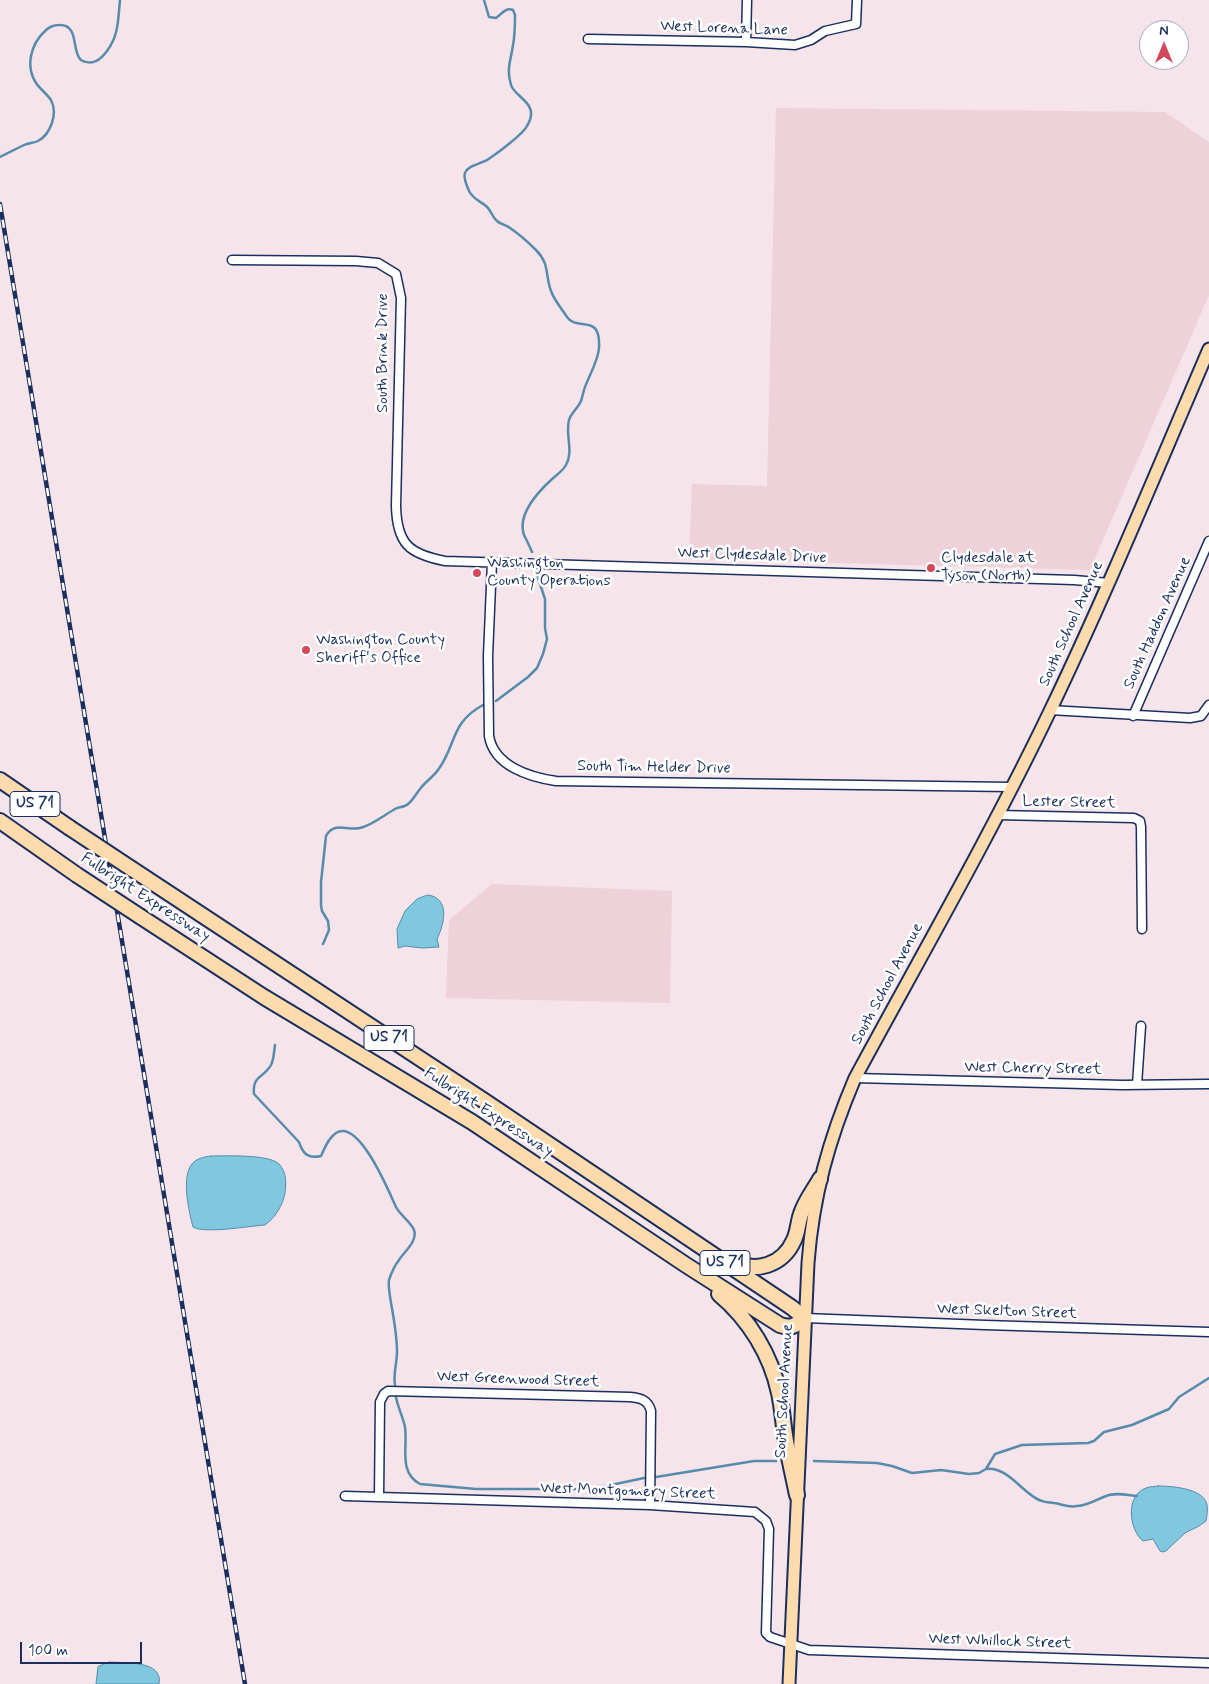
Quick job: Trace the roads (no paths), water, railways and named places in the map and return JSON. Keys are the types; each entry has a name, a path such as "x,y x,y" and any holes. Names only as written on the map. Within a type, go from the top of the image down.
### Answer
{"highway":[{"name":"Fulbright Expressway","path":"0,780 645,1208"},
{"name":"Fulbright Expressway","path":"0,822 77,875 264,997 472,1122 686,1266 780,1325 791,1328 805,1318"},
{"path":"645,1208 735,1263 745,1267 761,1268 774,1263 790,1247 797,1232 802,1213 820,1179"},
{"name":"US 71","path":"645,1208 792,1307 805,1318"},
{"path":"686,1266 732,1305 751,1329 767,1356 779,1391 796,1495"}],"main road":[{"name":"South School Avenue","path":"789,1684 796,1495 810,1236 820,1179 837,1124 855,1078 1012,787 1050,710 1109,583 1209,349"}],"street":[{"path":"746,42 747,0"},
{"name":"West Lorena Lane","path":"588,39 746,42 795,45 811,40 825,31 856,24 857,0"},
{"name":"South Brink Drive","path":"232,260 356,261 378,263 396,274 401,298 396,523 402,539"},
{"name":"West Clydesdale Drive","path":"402,539 412,550 426,557 445,561 1074,580 1109,583"},
{"name":"South Haddon Avenue","path":"1133,716 1209,541"},
{"name":"South Tim Helder Drive","path":"492,562 488,656 490,742 499,757 522,772 538,778 556,781 1012,787"},
{"path":"1050,710 1190,718 1201,716 1209,706"},
{"name":"Lester Street","path":"997,815 1134,818 1140,821 1142,929"},
{"path":"1137,1085 1141,1026"},
{"name":"West Cherry Street","path":"855,1078 1137,1085 1209,1084"},
{"name":"West Skelton Street","path":"805,1318 985,1326 1209,1332"},
{"name":"West Greenwood Street","path":"379,1497 380,1402 384,1394 393,1390 630,1397 644,1400 650,1405 652,1411 650,1505"},
{"name":"West Montgomery Street","path":"345,1496 650,1505 755,1512 762,1516 769,1529 766,1633 770,1637 790,1645"},
{"name":"West Whillock Street","path":"790,1645 809,1650 1209,1664"}],"water":[{"path":"428,895 440,901 443,907 442,927 437,939 439,947 405,946 398,948 397,929 405,911 417,899"},
{"path":"211,1156 257,1157 274,1161 282,1167 286,1181 284,1198 269,1222 265,1225 217,1230 193,1227 187,1195 187,1177 192,1164 196,1160"},
{"path":"1158,1486 1186,1489 1194,1492 1205,1499 1207,1507 1206,1521 1185,1533 1163,1552 1160,1551 1153,1539 1143,1541 1138,1536 1131,1513 1132,1505 1139,1492 1148,1487"},
{"path":"109,1662 141,1664 149,1667 159,1676 159,1684 96,1684 98,1667"}],"waterway":[{"path":"0,157 43,138 52,123 53,105 36,83 30,63 33,49 40,36 55,25 66,26 73,34 76,51 81,60 84,62 96,61 105,54 114,39 120,0"},
{"path":"484,0 489,17 496,18 508,9 513,10 515,15 514,38 509,69 511,85 513,90 529,106 531,112 527,126 521,134 487,160 467,170 465,175 469,191 488,208 495,219 520,235 540,255 545,265 552,294 567,317 576,323 592,326 599,337 597,359 581,401 569,420 569,454 566,465 534,498 523,520 524,535 532,552"},
{"path":"496,701 528,677 537,668 543,654 547,639 545,599 536,572"},
{"path":"323,944 329,930 328,921 322,911 321,882 326,836 329,831 341,827 355,829 365,827 397,808 408,804 438,770 455,734 465,719 483,705"},
{"path":"275,1045 271,1065 255,1083 254,1094 299,1142 302,1150 309,1156 321,1156 329,1140 336,1133 345,1131 354,1136 372,1159 396,1207 414,1230 414,1238 396,1264 389,1280 397,1346 395,1385"},
{"path":"814,1461 877,1463 912,1473 941,1470 969,1474 979,1473 986,1469 995,1454 1022,1445 1088,1443 1094,1441 1104,1432 1132,1425 1169,1409 1179,1397 1209,1378"},
{"path":"396,1397 405,1427 406,1466 413,1479 420,1484 476,1489 592,1489 644,1478"},
{"path":"656,1477 754,1461 776,1461"},
{"path":"986,1469 1002,1472 1029,1494 1045,1502 1074,1506 1085,1505 1113,1494 1137,1496"}],"railway":[{"path":"0,204 245,1684"}],"place":[{"name":"Clydesdale at Tyson (North)","path":"931,568"},
{"name":"Washington County Operations","path":"477,573"},
{"name":"Washington County Sheriff's Office","path":"306,650"}]}
